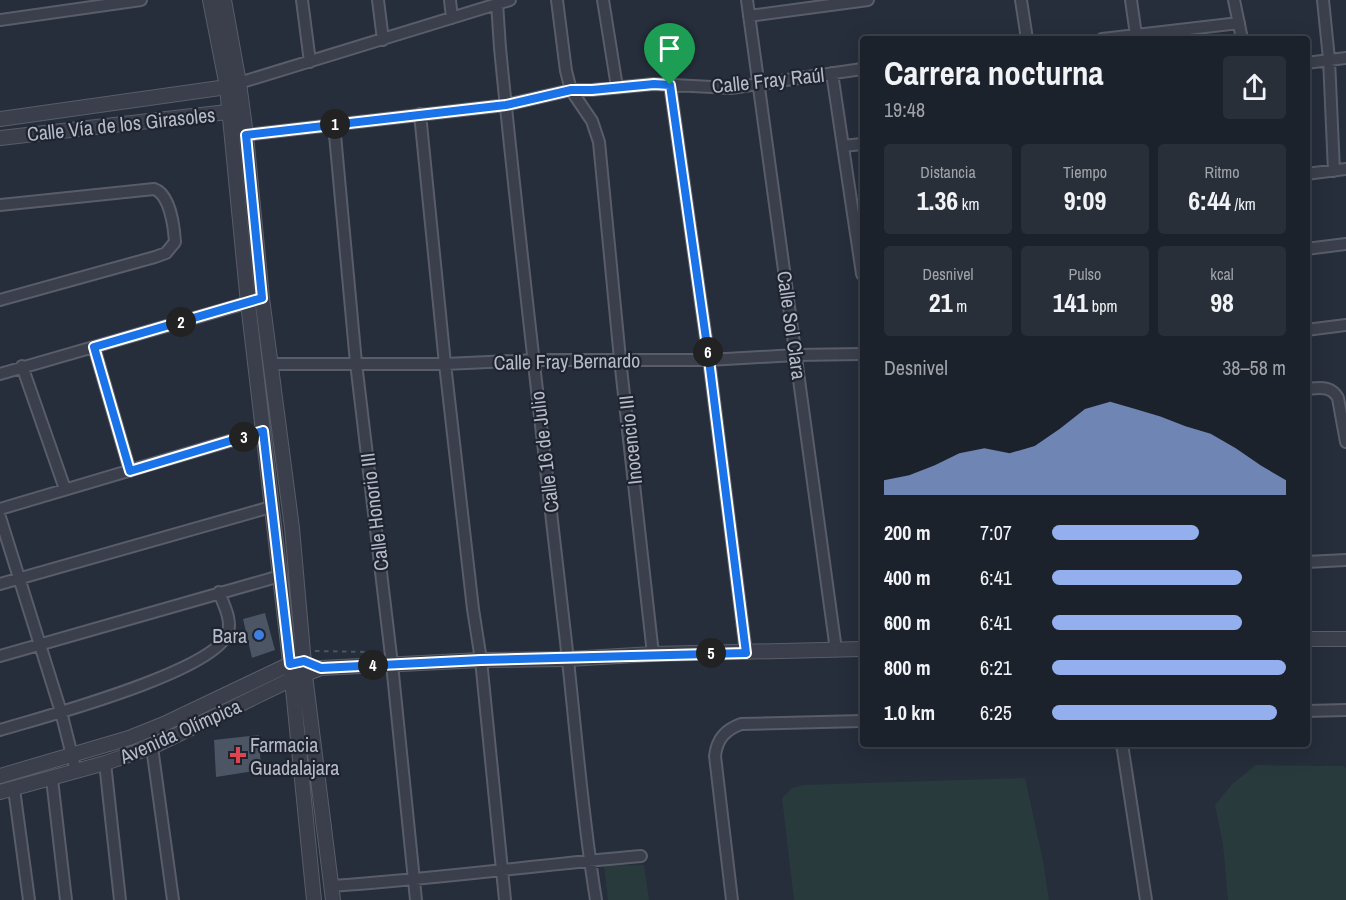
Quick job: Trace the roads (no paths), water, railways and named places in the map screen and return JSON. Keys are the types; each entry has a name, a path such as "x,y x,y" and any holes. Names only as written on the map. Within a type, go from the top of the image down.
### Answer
{"street":[{"path":"0,20 141,0"},
{"path":"210,0 233,85"},
{"path":"224,0 236,111 248,303 290,664"},
{"path":"302,0 310,62"},
{"path":"378,0 383,40"},
{"path":"450,0 452,18"},
{"path":"233,85 510,0"},
{"path":"557,0 566,71 571,90"},
{"path":"603,0 617,87"},
{"name":"Calle Sol Clara","path":"747,0 836,650"},
{"path":"749,16 817,3 868,0"},
{"path":"1020,0 1026,36"},
{"path":"1131,0 1136,35"},
{"path":"1234,0 1241,36"},
{"path":"1323,0 1329,59 1334,171"},
{"name":"Calle 16 de Julio","path":"497,3 533,360 589,860 596,900"},
{"path":"1128,36 1239,23"},
{"path":"1310,62 1346,58"},
{"name":"Calle Fray Raúl","path":"246,135 506,105 571,90 654,84 730,88 860,69"},
{"path":"832,73 843,146 858,212 860,243"},
{"name":"Calle Vía de los Girasoles","path":"0,119 233,85"},
{"path":"670,85 709,360 746,653"},
{"name":"Inocencio III","path":"571,90 592,121 599,142 653,654"},
{"path":"236,111 246,135 262,298 292,528 314,900"},
{"name":"Calle Vía de los Girasoles","path":"0,138 236,111"},
{"path":"420,114 445,364 481,660 506,900"},
{"name":"Calle Honorio III","path":"334,124 356,363 392,664 416,900"},
{"path":"843,146 860,144"},
{"path":"1310,174 1346,169"},
{"path":"0,205 159,190 166,201 175,242 166,253 155,257 0,300"},
{"path":"1310,248 1346,244"},
{"path":"0,374 262,298"},
{"path":"1310,330 1346,325"},
{"path":"94,347 130,471"},
{"name":"Calle Fray Bernardo","path":"271,364 445,364 621,359 709,360 860,354"},
{"path":"22,366 65,489"},
{"path":"1310,388 1325,387 1335,392 1346,442"},
{"path":"0,509 263,431"},
{"path":"0,584 271,507"},
{"path":"0,517 61,712 76,771"},
{"path":"1310,562 1346,561"},
{"path":"0,656 280,576"},
{"path":"0,730 150,682 218,648 228,634 229,625 219,592"},
{"path":"1310,636 1346,639"},
{"path":"300,672 321,668 481,660 860,650"},
{"name":"Avenida Olímpica","path":"0,776 129,738 164,724 290,664 300,672 152,747 52,779 0,792"},
{"path":"300,672 332,893 414,880 641,856"},
{"path":"1310,711 1346,710"},
{"path":"732,900 715,756 716,746 722,736 741,724 860,721"},
{"path":"152,747 173,900"},
{"path":"1123,747 1146,900"},
{"path":"105,763 120,900"},
{"path":"52,779 66,900"},
{"path":"15,789 29,900"}],"place":[{"name":"Bara","path":"259,635"},
{"name":"Farmacia Guadalajara","path":"238,755"}]}
